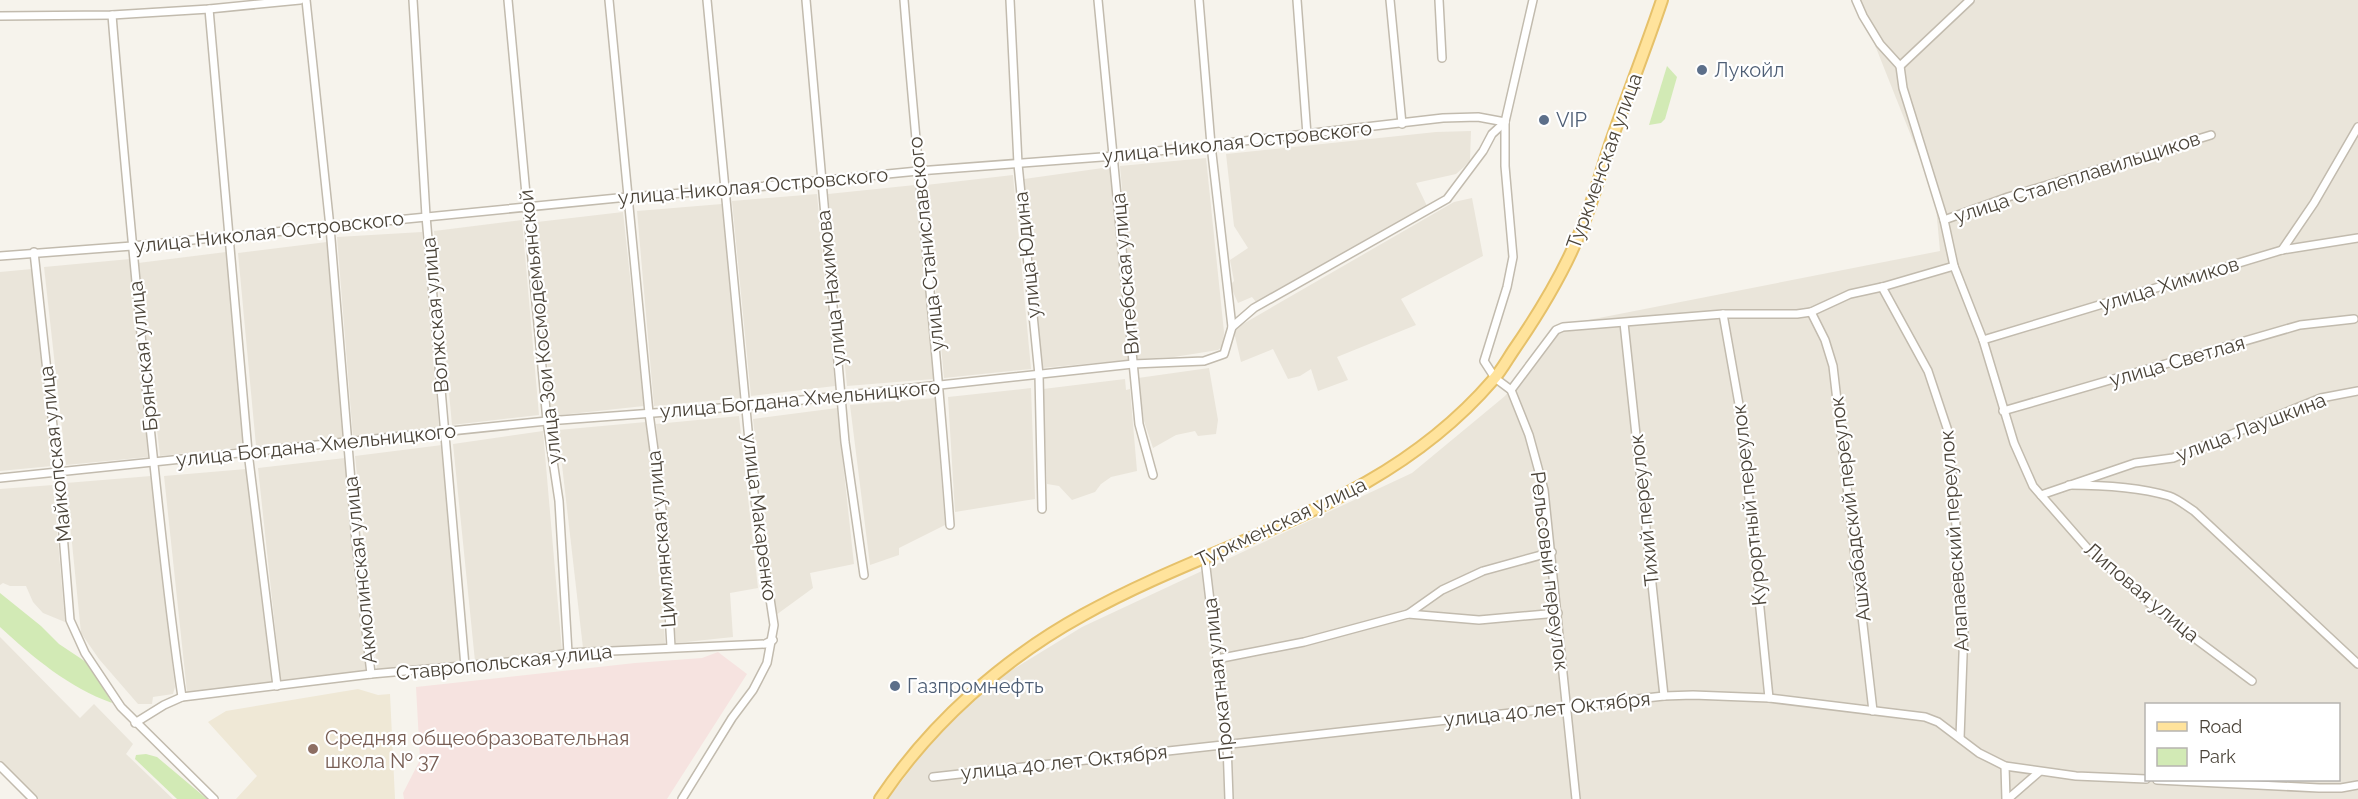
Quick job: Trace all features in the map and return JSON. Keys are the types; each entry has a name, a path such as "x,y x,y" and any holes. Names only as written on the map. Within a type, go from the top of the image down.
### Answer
{"main road":[{"name":"Туркменская улица","path":"880,799 933,731 1023,654 1084,614 1313,511 1383,472 1434,436 1494,378 1543,304 1575,244 1662,0"}],"street":[{"path":"0,16 112,15 300,0"},
{"name":"Акмолинская улица","path":"306,0 330,226 348,443 371,674"},
{"name":"Волжская улица","path":"413,0 426,216 465,666"},
{"name":"улица Зои Космодемьянской","path":"508,0 547,421 559,501 568,653"},
{"name":"Цимлянская улица","path":"609,0 649,413 664,525 671,647"},
{"name":"улица Макаренко","path":"682,799 732,718 753,690 767,663 774,625 754,493 707,0"},
{"name":"улица Нахимова","path":"806,0 842,395 844,442 864,575"},
{"name":"улица Станиславского","path":"904,0 918,171 940,386 950,525"},
{"name":"улица Юдина","path":"1010,0 1018,164 1039,375 1042,509"},
{"name":"Витебская улица","path":"1098,0 1139,424 1153,475"},
{"path":"1198,0 1210,145 1232,327"},
{"path":"1297,0 1307,135"},
{"path":"1390,0 1401,124"},
{"path":"1439,0 1442,58"},
{"path":"1533,0 1505,122 1505,166 1513,257 1507,287 1484,361 1494,378 1511,390 1556,330 1572,326 1723,314 1811,312 1850,294 1954,266"},
{"path":"1856,0 1880,44 1900,66 1970,0"},
{"path":"209,9 248,452 277,686"},
{"name":"Брянская улица","path":"112,15 154,462 173,639 182,697"},
{"name":"Липовая улица","path":"1900,66 1903,88 1944,220 1954,266 1983,340 2003,411 2025,472 2041,495 2089,550 2158,611 2252,681"},
{"name":"улица Николая Островского","path":"0,256 229,237 628,197 1114,156 1443,118 1478,117 1505,122"},
{"path":"1232,327 1254,308 1447,199 1483,151 1492,134 1505,122"},
{"path":"2282,250 2358,127"},
{"name":"улица Сталеплавильщиков","path":"1944,220 2008,197 2211,135"},
{"name":"улица Химиков","path":"1983,340 2282,250 2358,238"},
{"name":"Майкопская улица","path":"34,252 58,472 70,620 86,653 121,707 214,799"},
{"name":"Алапаевский переулок","path":"1882,287 1928,371 1949,434 1956,526 1957,590 1964,628 1960,738"},
{"name":"Ашхабадский переулок","path":"1811,312 1825,340 1833,366 1873,711"},
{"name":"Курортный переулок","path":"1723,314 1740,410 1769,698"},
{"name":"улица Светлая","path":"2003,411 2300,325 2354,319"},
{"name":"Тихий переулок","path":"1624,323 1664,696"},
{"name":"улица Богдана Хмельницкого","path":"0,478 547,421 747,406 1133,364 1204,361 1224,354 1232,327"},
{"name":"Рельсовый переулок","path":"1511,390 1529,435 1544,490 1576,799"},
{"name":"улица Лаушкина","path":"2041,495 2135,463 2173,458 2321,398 2358,391"},
{"path":"2069,484 2129,489 2170,496 2177,500 2194,511 2358,664"},
{"path":"1408,614 1442,590 1483,571 1552,552"},
{"name":"Прокатная улица","path":"1205,559 1227,744 1229,799"},
{"path":"1217,658 1304,642 1408,614 1479,620 1558,613"},
{"name":"Ставропольская улица","path":"135,723 182,697 371,674 530,660 568,653 765,644 773,640"},
{"name":"улица 40 лет Октября","path":"933,777 1566,705 1693,694 1769,698 1924,717 1938,722 1979,753 2005,766 2076,776 2145,779"},
{"path":"0,766 33,799"},
{"path":"2005,766 2007,799"},
{"path":"2007,799 2039,772"},
{"path":"2177,781 2342,789 2358,785"}],"shaded area":[{"path":"1857,0 2358,0 2358,799 888,799 938,733 994,681 1082,627 1412,473 1505,396 1558,326 1940,251 1935,196"},
{"path":"1471,131 1470,160 1464,167 1456,174 1416,183 1427,206 1256,302 1252,297 1238,303 1230,285 1234,281 1230,260 1248,248 1234,226 1226,154 1436,132"},
{"path":"1206,158 1224,332 1223,346 1218,350 1174,357 1137,359 1120,166"},
{"path":"1110,167 1128,360 1042,368 1024,179"},
{"path":"1013,175 1031,369 944,378 926,185"},
{"path":"915,185 934,379 847,386 828,194"},
{"path":"817,194 835,386 751,396 732,201"},
{"path":"1472,198 1483,256 1401,299 1416,325 1337,357 1348,380 1318,391 1311,369 1300,376 1288,379 1273,349 1241,362 1234,332 1236,328 1454,202"},
{"path":"722,204 740,398 654,406 637,211"},
{"path":"623,212 644,406 551,416 537,222"},
{"path":"522,220 539,415 452,425 434,231"},
{"path":"422,232 439,427 353,437 337,237"},
{"path":"327,242 343,438 256,446 238,253"},
{"path":"226,252 243,447 160,456 138,263"},
{"path":"130,259 148,457 66,465 44,267"},
{"path":"32,269 52,466 0,471 0,272"},
{"path":"1209,368 1218,420 1216,434 1198,436 1195,431 1176,435 1153,448 1144,421 1138,378"},
{"path":"1125,379 1126,390 1130,389 1137,471 1111,477 1095,492 1072,500 1059,486 1047,484 1043,389"},
{"path":"1031,388 1035,499 955,512 948,397"},
{"path":"935,398 945,525 899,548 899,555 870,565 850,405"},
{"path":"837,408 854,564 810,573 813,588 776,615 753,419"},
{"path":"739,416 758,588 730,593 733,637 676,643 656,424"},
{"path":"646,422 659,525 665,644 583,648 558,430"},
{"path":"543,431 562,651 475,661 453,444"},
{"path":"442,445 462,664 377,671 355,456"},
{"path":"345,458 366,673 281,683 258,468"},
{"path":"246,469 272,683 187,692 164,476"},
{"path":"151,476 175,687 173,694 153,697 152,704 138,704 99,659 81,633 66,483"},
{"path":"53,485 65,622 43,613 33,602 26,586 10,586 3,583 0,585 0,489"},
{"path":"0,637 80,718 94,704 133,744 126,754 173,799 38,799 0,762"},
{"path":"718,652 747,674 667,799 404,799 403,793 420,760 416,687 702,658"},
{"name":"Средняя общеобразовательная школа № 37","path":"358,689 378,695 390,694 395,799 236,799 257,776 208,722 226,711"}],"green space":[{"path":"1667,66 1677,77 1665,119 1661,123 1649,125"},
{"path":"0,593 41,626 59,644 89,664 112,703 66,680 0,627"},
{"path":"146,754 157,757 207,799 177,799 135,759 136,755"}],"place":[{"name":"Лукойл","path":"1702,70"},
{"name":"VIP","path":"1544,120"},
{"name":"Газпромнефть","path":"895,686"},
{"name":"Средняя общеобразовательная школа № 37","path":"313,749"}]}
